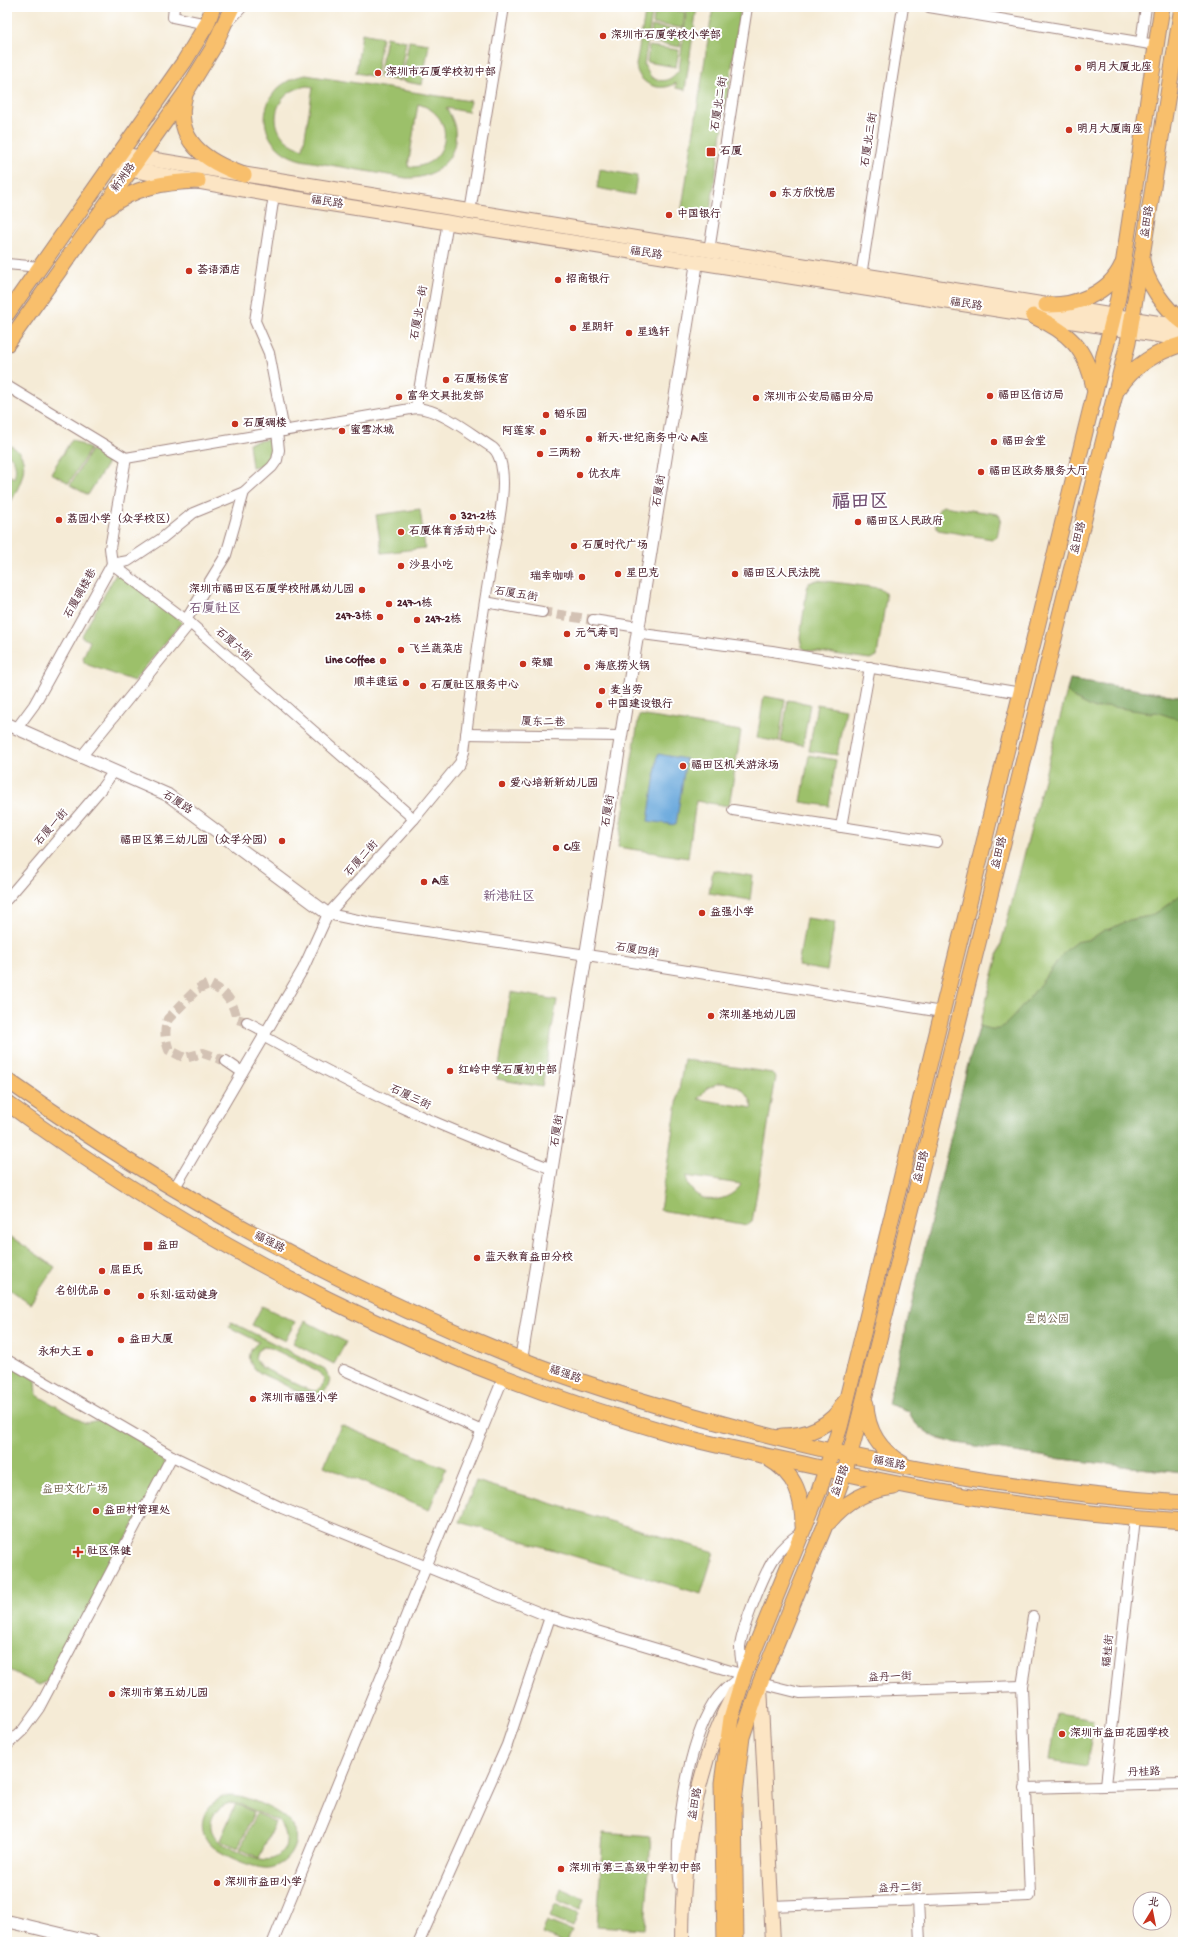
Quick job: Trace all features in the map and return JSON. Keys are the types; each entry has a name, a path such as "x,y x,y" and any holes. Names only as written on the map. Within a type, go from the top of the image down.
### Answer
{"main road":[{"name":"新洲路","path":"7,314 184,62 204,29 213,7"},
{"name":"新洲路","path":"7,344 97,215 186,92 204,65 232,7"},
{"name":"益田路","path":"682,1942 682,1897 687,1853 700,1782 710,1745 722,1717 744,1675 804,1531 832,1452 848,1396 1112,322 1125,258 1162,7"},
{"name":"益田路","path":"725,1942 728,1867 742,1737 760,1683 824,1528 850,1456 1131,325 1182,7"},
{"path":"204,29 219,35"},
{"path":"186,92 182,114 184,126 195,146 209,160 244,175"},
{"name":"福民路","path":"115,160 198,181 274,195 1033,316 1112,322 1131,325 1183,327"},
{"name":"福民路","path":"134,164 244,175 1046,305 1112,322"},
{"path":"97,215 125,196 139,189 175,181 198,181"},
{"path":"1046,305 1070,304 1093,295 1114,277 1125,258"},
{"path":"1142,258 1146,273 1154,287 1170,310 1183,322"},
{"path":"1033,316 1054,325 1077,345 1085,357 1092,374 1095,392"},
{"name":"福民路","path":"1131,325 1183,340"},
{"path":"1113,400 1123,382 1139,366 1156,356 1183,344"},
{"name":"福强路","path":"7,1080 103,1146 259,1238 349,1283 521,1360 658,1406 763,1435 850,1456 913,1469 1052,1490 1136,1500 1183,1503"},
{"name":"福强路","path":"7,1104 92,1163 140,1194 258,1263 370,1319 504,1376 621,1418 677,1435 844,1474 906,1486 1048,1509 1135,1518 1183,1521"},
{"path":"866,1391 866,1410 870,1426 876,1440 886,1454 913,1469"},
{"path":"763,1435 805,1434 819,1428 840,1411 848,1396"},
{"path":"757,1454 779,1465 797,1486 801,1499 804,1531"},
{"path":"824,1528 835,1514 848,1503 859,1497 875,1491 906,1486"},
{"name":"益田路","path":"736,1942 728,1867 722,1783 725,1751 731,1718 744,1675"},
{"name":"益田路","path":"760,1683 773,1942"}],"street":[{"path":"174,7 174,17 204,29"},
{"path":"219,35 242,7"},
{"path":"470,212 504,7"},
{"name":"石厦北二街","path":"709,251 747,7"},
{"name":"石厦北三街","path":"861,276 903,7"},
{"path":"929,7 1156,44"},
{"path":"1141,42 1146,7"},
{"name":"石厦碉楼巷","path":"12,726 34,705 112,564 128,561 161,539 194,513 244,492 272,467 277,460 280,431 269,353 255,321 274,195"},
{"name":"石厦北一街","path":"416,408 448,222"},
{"name":"石厦街","path":"521,1360 697,262"},
{"path":"7,264 40,267"},
{"path":"7,386 126,458 416,408"},
{"name":"石厦二街","path":"174,1189 303,969 328,914 414,819 457,767 464,752 503,487 502,474 498,455 493,448 444,417 430,410 416,408"},
{"path":"112,564 110,548 126,458"},
{"path":"81,757 188,622 226,555 244,492"},
{"name":"石厦六街","path":"112,564 188,622 414,819"},
{"name":"石厦五街","path":"485,602 542,612"},
{"path":"593,620 644,634 870,667 1021,693"},
{"path":"841,827 870,667"},
{"name":"石厦路","path":"12,726 168,795 328,914"},
{"name":"厦东二巷","path":"466,734 621,736"},
{"name":"石厦一街","path":"7,899 101,789 114,771"},
{"path":"733,810 937,842"},
{"name":"石厦四街","path":"328,914 372,923 586,955 942,1012"},
{"name":"石厦三街","path":"247,1022 333,1074 405,1109 477,1141 552,1169"},
{"path":"226,1062 242,1072"},
{"path":"7,1360 172,1456 282,1508 426,1568 550,1617 744,1675"},
{"path":"344,1370 482,1431"},
{"path":"273,1942 504,1376"},
{"path":"7,1745 23,1730 39,1708 172,1456"},
{"name":"福桂街","path":"1106,1786 1135,1518"},
{"path":"419,1942 507,1745 550,1617"},
{"path":"1025,1788 1022,1686 1033,1617"},
{"name":"益丹一街","path":"760,1683 800,1693 1022,1686"},
{"name":"丹桂路","path":"1025,1788 1183,1784"},
{"name":"益丹二街","path":"771,1906 1030,1896 1025,1788"},
{"path":"918,1900 920,1942"},
{"path":"7,1921 94,1942"}],"green space":[{"path":"646,7 653,7 644,65 651,77 659,80 666,80 679,70 687,7 697,7 685,90 676,88 676,83 664,87 651,85 641,78 638,72 636,65"},
{"path":"655,7 685,12 683,28 653,24"},
{"path":"713,7 741,7 709,219 681,214"},
{"path":"652,26 682,31 680,47 650,42"},
{"path":"362,33 382,37 376,77 356,73"},
{"path":"386,37 406,41 399,81 379,77"},
{"path":"409,41 429,44 422,85 402,81"},
{"path":"649,46 679,50 676,67 647,62"},
{"path":"306,75 470,101 468,112 446,108 453,121 455,134 454,146 450,156 442,166 432,173 420,177 406,178 301,160 284,153 273,142 267,130 265,116 269,102 277,90 289,80","holes":["307,86 313,87 303,149 291,144 282,136 277,126 276,116 279,106 285,97 294,90","418,104 431,110 440,119 444,129 444,140 440,151 433,160 422,165 408,167"]},
{"path":"600,169 637,176 634,195 597,188"},
{"path":"274,438 276,453 269,464 252,467 249,443"},
{"path":"72,439 90,449 69,483 51,473"},
{"path":"7,444 17,450 22,457 24,465 20,484 7,509 7,474 14,478 15,468 14,461 7,454"},
{"path":"91,450 109,461 88,495 70,485"},
{"path":"943,506 998,514 1001,518 997,537 992,539 938,530 936,517 937,513"},
{"name":"石厦体育活动中心","path":"420,509 425,548 382,553 376,515"},
{"path":"117,572 182,622 134,681 88,665 84,662 83,658 90,641 81,637"},
{"path":"817,580 879,588 885,593 886,598 877,656 870,659 805,650 802,647 800,638 807,588 809,583"},
{"name":"皇岗公园","path":"1070,679 1183,697 1183,1473 1054,1458 951,1442 939,1439 919,1427 912,1419 909,1411 888,1404 968,1064 976,1040"},
{"path":"1070,679 1183,697 1183,721 1156,712 1151,713 1107,706 1095,709 1075,699 1067,691"},
{"path":"764,696 785,700 779,742 757,738"},
{"path":"788,700 810,704 803,745 781,742"},
{"path":"817,704 845,709 837,755 809,751"},
{"name":"福田区机关游泳场","path":"639,715 741,731 729,806 696,801 688,858 618,847"},
{"path":"809,755 836,760 829,806 801,802"},
{"path":"713,870 753,876 750,900 709,893"},
{"name":"皇岗公园","path":"1183,893 1183,1473 1054,1458 951,1442 935,1437 919,1427 912,1419 909,1411 888,1404 968,1064 980,1026 989,1029 998,1029 1004,1026 1022,1007 1065,951 1076,942 1091,939 1104,930 1110,929 1129,920 1149,916 1159,911"},
{"path":"806,918 835,922 827,971 798,966"},
{"path":"511,992 557,1000 542,1087 497,1079"},
{"path":"684,1059 772,1073 776,1077 752,1222 748,1225 660,1210","holes":["719,1083 725,1083 741,1089 748,1097 753,1108 698,1099 707,1088","686,1176 740,1184 741,1185 726,1197 709,1199 701,1197 694,1192 689,1185"]},
{"path":"7,1234 55,1267 30,1304 7,1288"},
{"path":"262,1306 295,1322 285,1341 252,1325"},
{"path":"305,1321 346,1342 334,1364 293,1343"},
{"path":"231,1322 325,1369 330,1379 327,1389 318,1396 309,1396 260,1373 255,1369 250,1360 251,1350 259,1342 229,1327","holes":["263,1347 271,1348 318,1371 324,1379 322,1386 316,1391 309,1390 261,1367 255,1358 257,1351"]},
{"name":"益田文化广场","path":"7,1362 36,1380 37,1395 85,1423 103,1419 161,1454 165,1465 53,1679 39,1685 7,1669"},
{"path":"341,1425 446,1468 429,1510 324,1466"},
{"path":"476,1481 714,1552 701,1594 460,1522"},
{"path":"1057,1714 1094,1720 1087,1766 1050,1760"},
{"path":"229,1795 253,1800 276,1812 289,1822 293,1828 295,1844 287,1858 276,1866 263,1868 247,1864 220,1852 209,1843 202,1828 203,1820 209,1807 221,1798","holes":["230,1803 241,1805 278,1821 286,1836 285,1847 281,1854 275,1858 269,1859 256,1858 226,1845 216,1838 211,1827 211,1822 216,1812 220,1808"]},
{"path":"236,1804 254,1812 238,1848 220,1840"},
{"path":"256,1813 275,1822 259,1858 240,1849"},
{"path":"603,1833 651,1837 645,1929 597,1926"},
{"path":"561,1889 584,1899 580,1910 557,1900"},
{"path":"555,1904 578,1914 573,1927 550,1917"},
{"path":"547,1921 572,1931 567,1942 562,1942 542,1934"}],"water":[{"name":"福田区机关游泳场","path":"658,754 686,759 676,825 648,821"}],"tunnel":[{"path":"542,612 593,620"},
{"path":"226,1061 203,1053 185,1058 169,1050 166,1034 168,1019 197,989 209,984 228,998 237,1019 247,1022"}],"place":[{"name":"深圳市石厦学校小学部","path":"603,36"},
{"name":"明月大厦北座","path":"1078,68"},
{"name":"深圳市石厦学校初中部","path":"378,73"},
{"name":"明月大厦南座","path":"1069,130"},
{"name":"石厦","path":"711,152"},
{"name":"东方欣悦居","path":"773,194"},
{"name":"中国银行","path":"669,215"},
{"name":"荟语酒店","path":"189,271"},
{"name":"招商银行","path":"558,280"},
{"name":"星朗轩","path":"573,328"},
{"name":"星逸轩","path":"629,333"},
{"name":"石厦杨侯宫","path":"446,380"},
{"name":"福田区信访局","path":"990,396"},
{"name":"富华文具批发部","path":"399,397"},
{"name":"深圳市公安局福田分局","path":"756,398"},
{"name":"韬乐园","path":"546,415"},
{"name":"石厦碉楼","path":"235,424"},
{"name":"蜜雪冰城","path":"342,431"},
{"name":"阿莲家","path":"543,432"},
{"name":"新天·世纪商务中心 A座","path":"589,439"},
{"name":"福田会堂","path":"994,442"},
{"name":"三两粉","path":"540,454"},
{"name":"福田区政务服务大厅","path":"981,472"},
{"name":"优衣库","path":"580,475"},
{"name":"321-2栋","path":"453,517"},
{"name":"荔园小学（众孚校区）","path":"59,520"},
{"name":"福田区人民政府","path":"858,522"},
{"name":"石厦体育活动中心","path":"401,532"},
{"name":"石厦时代广场","path":"574,546"},
{"name":"沙县小吃","path":"401,566"},
{"name":"星巴克","path":"618,574"},
{"name":"福田区人民法院","path":"735,574"},
{"name":"瑞幸咖啡","path":"582,577"},
{"name":"深圳市福田区石厦学校附属幼儿园","path":"362,590"},
{"name":"247-1栋","path":"389,604"},
{"name":"247-3栋","path":"380,617"},
{"name":"247-2栋","path":"417,620"},
{"name":"元气寿司","path":"567,634"},
{"name":"飞兰蔬菜店","path":"401,650"},
{"name":"Line Coffee","path":"383,661"},
{"name":"荣耀","path":"523,664"},
{"name":"海底捞火锅","path":"587,667"},
{"name":"顺丰速运","path":"406,683"},
{"name":"石厦社区服务中心","path":"423,686"},
{"name":"麦当劳","path":"602,691"},
{"name":"中国建设银行","path":"599,705"},
{"name":"福田区机关游泳场","path":"683,766"},
{"name":"爱心培新新幼儿园","path":"502,784"},
{"name":"福田区第三幼儿园（众孚分园）","path":"282,841"},
{"name":"C座","path":"556,848"},
{"name":"A座","path":"424,882"},
{"name":"益强小学","path":"702,913"},
{"name":"深圳基地幼儿园","path":"711,1016"},
{"name":"红岭中学石厦初中部","path":"450,1071"},
{"name":"益田","path":"148,1246"},
{"name":"蓝天教育益田分校","path":"477,1258"},
{"name":"屈臣氏","path":"102,1271"},
{"name":"名创优品","path":"107,1292"},
{"name":"乐刻·运动健身","path":"141,1296"},
{"name":"益田大厦","path":"121,1340"},
{"name":"永和大王","path":"90,1353"},
{"name":"深圳市福强小学","path":"253,1399"},
{"name":"益田村管理处","path":"96,1511"},
{"name":"社区保健","path":"78,1552"},
{"name":"深圳市第五幼儿园","path":"112,1694"},
{"name":"深圳市益田花园学校","path":"1062,1734"},
{"name":"深圳市第三高级中学初中部","path":"561,1869"},
{"name":"深圳市益田小学","path":"217,1883"}],"district":[{"name":"福田区","path":"860,503"},
{"name":"石厦社区","path":"215,609"},
{"name":"新港社区","path":"509,897"}]}
